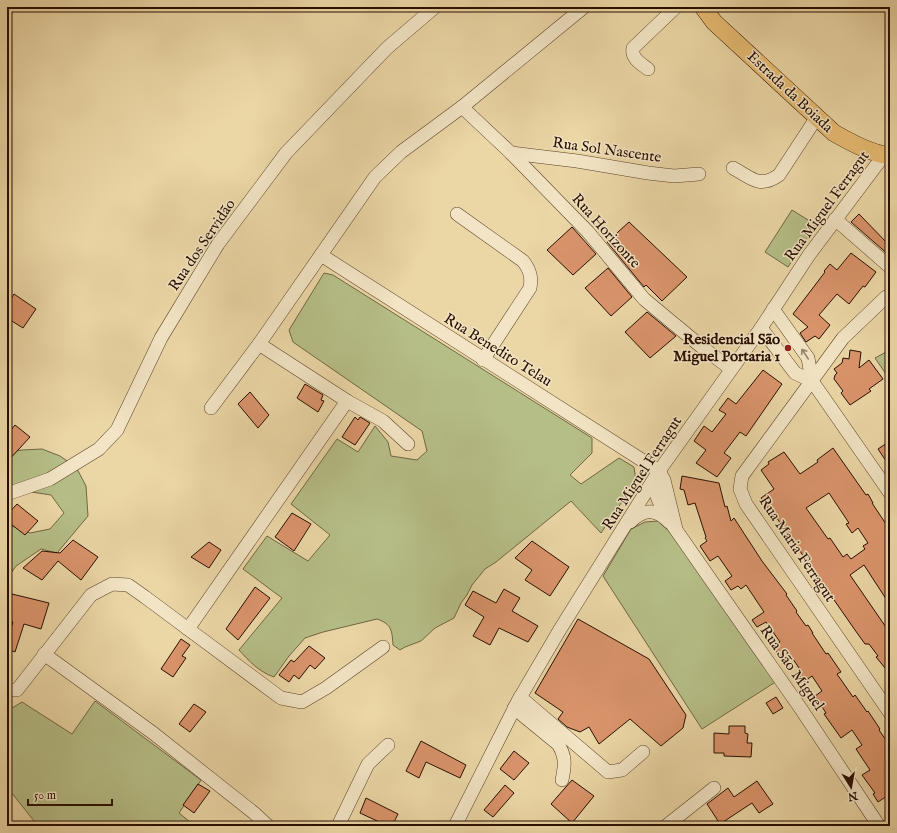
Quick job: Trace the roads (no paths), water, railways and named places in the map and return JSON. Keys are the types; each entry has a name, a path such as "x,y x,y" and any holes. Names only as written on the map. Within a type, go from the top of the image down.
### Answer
{"main road":[{"name":"Estrada da Boiada","path":"703,7 714,22 818,117 834,134 850,143 887,155"}],"street":[{"name":"Rua dos Servidão","path":"7,494 50,479 99,449 117,430 161,338 218,244 282,159 387,48 435,7"},
{"path":"211,408 258,344 375,177 401,152 462,108 584,7"},
{"path":"648,69 634,58 632,52 633,48 676,7"},
{"name":"Rua Horizonte","path":"462,108 511,153 588,232 644,299 730,370"},
{"path":"733,168 763,183 771,181 780,175 818,117"},
{"name":"Rua Sol Nascente","path":"511,153 577,161 674,176 699,174"},
{"name":"Rua Miguel Ferragut","path":"455,826 517,702 559,631 659,471 761,328 809,255 835,219 887,155"},
{"path":"457,214 523,261 530,272 532,280 530,288 483,360"},
{"path":"835,219 890,267"},
{"name":"Rua Benedito Telau","path":"321,255 483,360 659,471"},
{"name":"Rua Maria Ferragut","path":"886,297 843,338 742,476 740,489 746,504 890,713"},
{"path":"773,309 808,358 812,381 890,493"},
{"path":"761,328 795,373 812,381"},
{"path":"258,344 347,401 383,421 408,444"},
{"path":"188,629 347,401"},
{"name":"Rua São Miguel","path":"659,471 664,480 676,529"},
{"name":"Rua São Miguel","path":"652,483 667,517 880,826"},
{"name":"Rua São Miguel","path":"625,526 635,517 645,512 653,511 661,514 676,529"},
{"path":"7,690 17,690 91,595 112,584 128,585 281,698 302,702 326,688 383,647"},
{"path":"44,654 153,733 254,813 268,826"},
{"path":"517,702 608,772 622,770 643,752"},
{"path":"517,702 563,751 565,766 562,780"},
{"path":"338,826 368,764 388,745"},
{"path":"666,826 714,788"}],"place":[{"name":"Residencial São Miguel Portaria 1","path":"788,348"}]}
